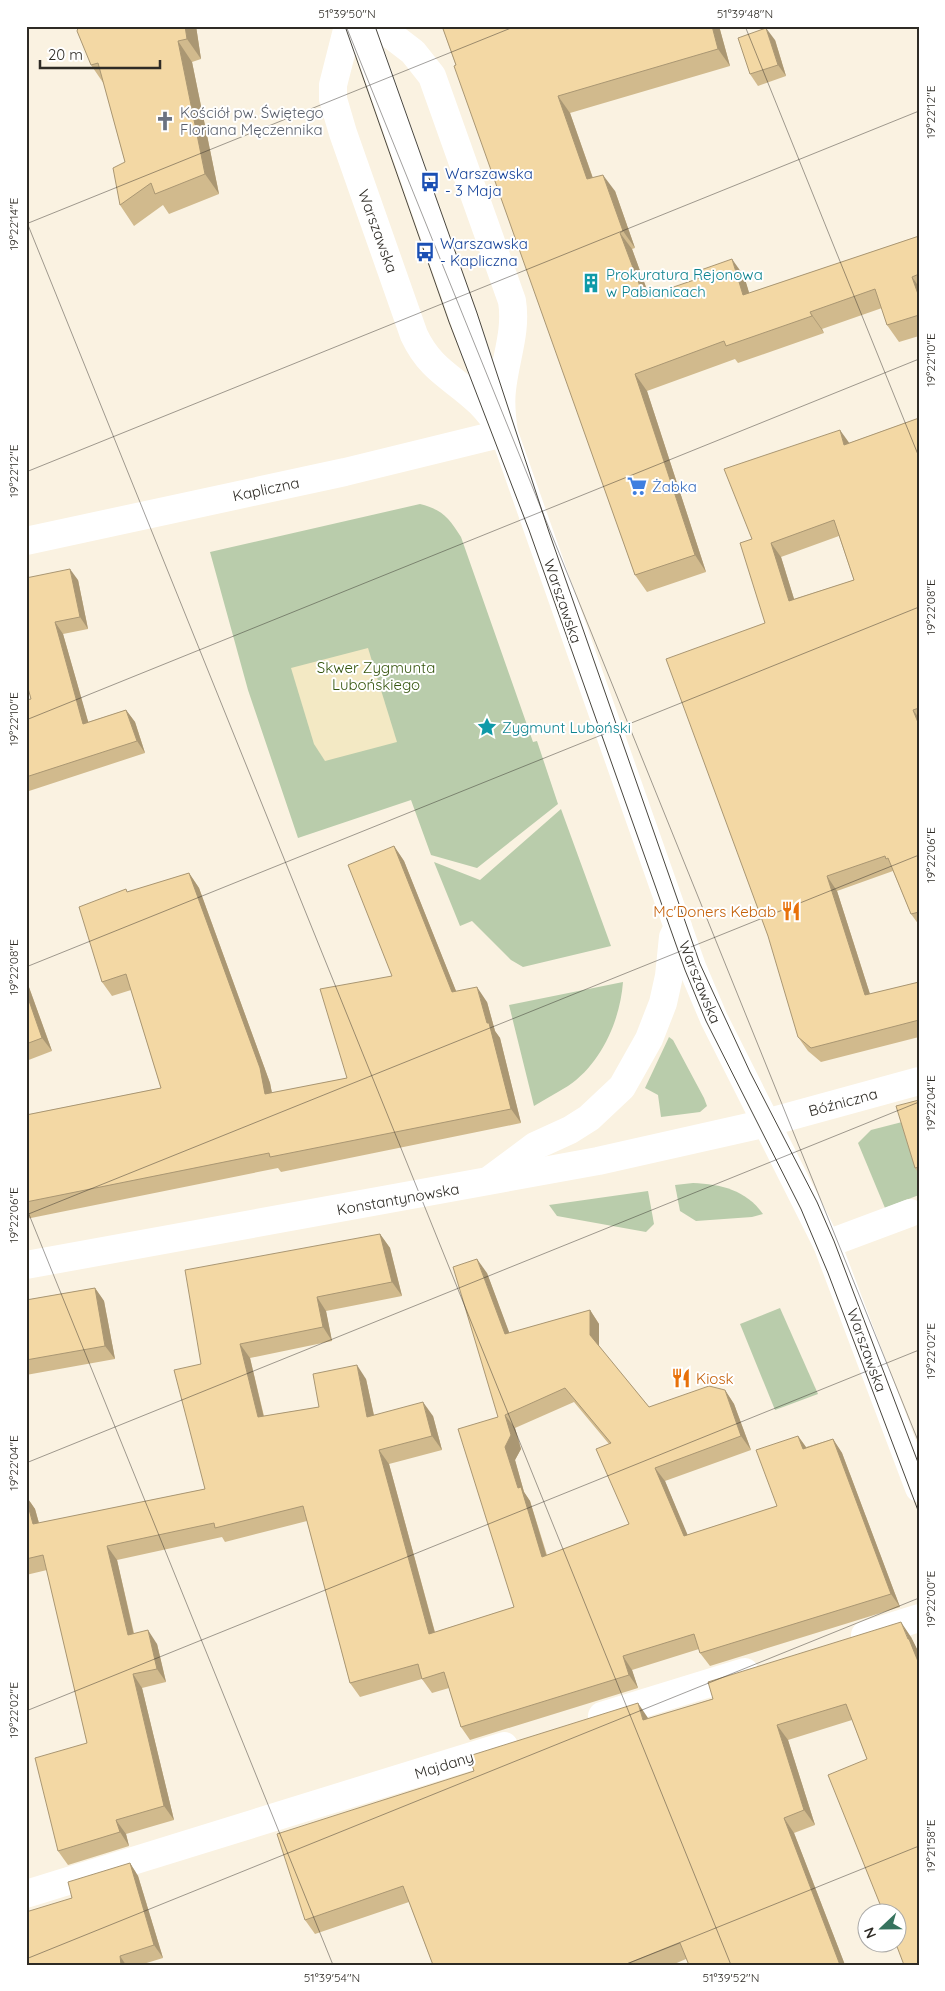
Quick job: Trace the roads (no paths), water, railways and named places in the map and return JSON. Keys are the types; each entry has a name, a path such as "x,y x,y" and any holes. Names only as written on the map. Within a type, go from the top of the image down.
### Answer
{"street":[{"name":"Warszawska","path":"348,26 333,85 332,99 414,335 432,364 480,403 504,433"},
{"path":"361,26 504,433"},
{"name":"Warszawska","path":"379,26 413,52 424,63 432,76 512,301 514,315 513,330 502,390 501,411 504,433 692,967 714,1019 827,1244 919,1488"},
{"name":"Kapliczna","path":"26,541 345,472 504,433"},
{"path":"487,1182 535,1146 570,1130 589,1118 622,1087 650,1039 663,1003 669,976 673,937 678,927"},
{"name":"Bóźniczna","path":"767,1122 919,1081"},
{"name":"Konstantynowska","path":"26,1265 487,1182 651,1150 767,1122"},
{"path":"827,1244 910,1213"},
{"path":"842,1642 919,1618"},
{"path":"577,1723 767,1665"},
{"name":"Majdany","path":"26,1894 530,1738"}],"tram line":[{"path":"345,26 449,322 529,530 685,970 706,1021 801,1209 828,1273 919,1513"},
{"path":"375,26 477,313 549,532 700,964 750,1072 817,1202 834,1241 919,1465"}],"place":[{"name":"Kościół pw. Świętego Floriana Męczennika","path":"165,121"},
{"name":"Warszawska - 3 Maja","path":"430,182"},
{"name":"Warszawska - Kapliczna","path":"425,252"},
{"name":"Prokuratura Rejonowa w Pabianicach","path":"591,283"},
{"name":"Żabka","path":"637,486"},
{"name":"Zygmunt Luboński","path":"487,727"},
{"name":"Mc'Doners Kebab","path":"791,911"},
{"name":"Kiosk","path":"681,1378"}],"park label":[{"name":"Skwer Zygmunta Lubońskiego","path":"376,676"}]}
